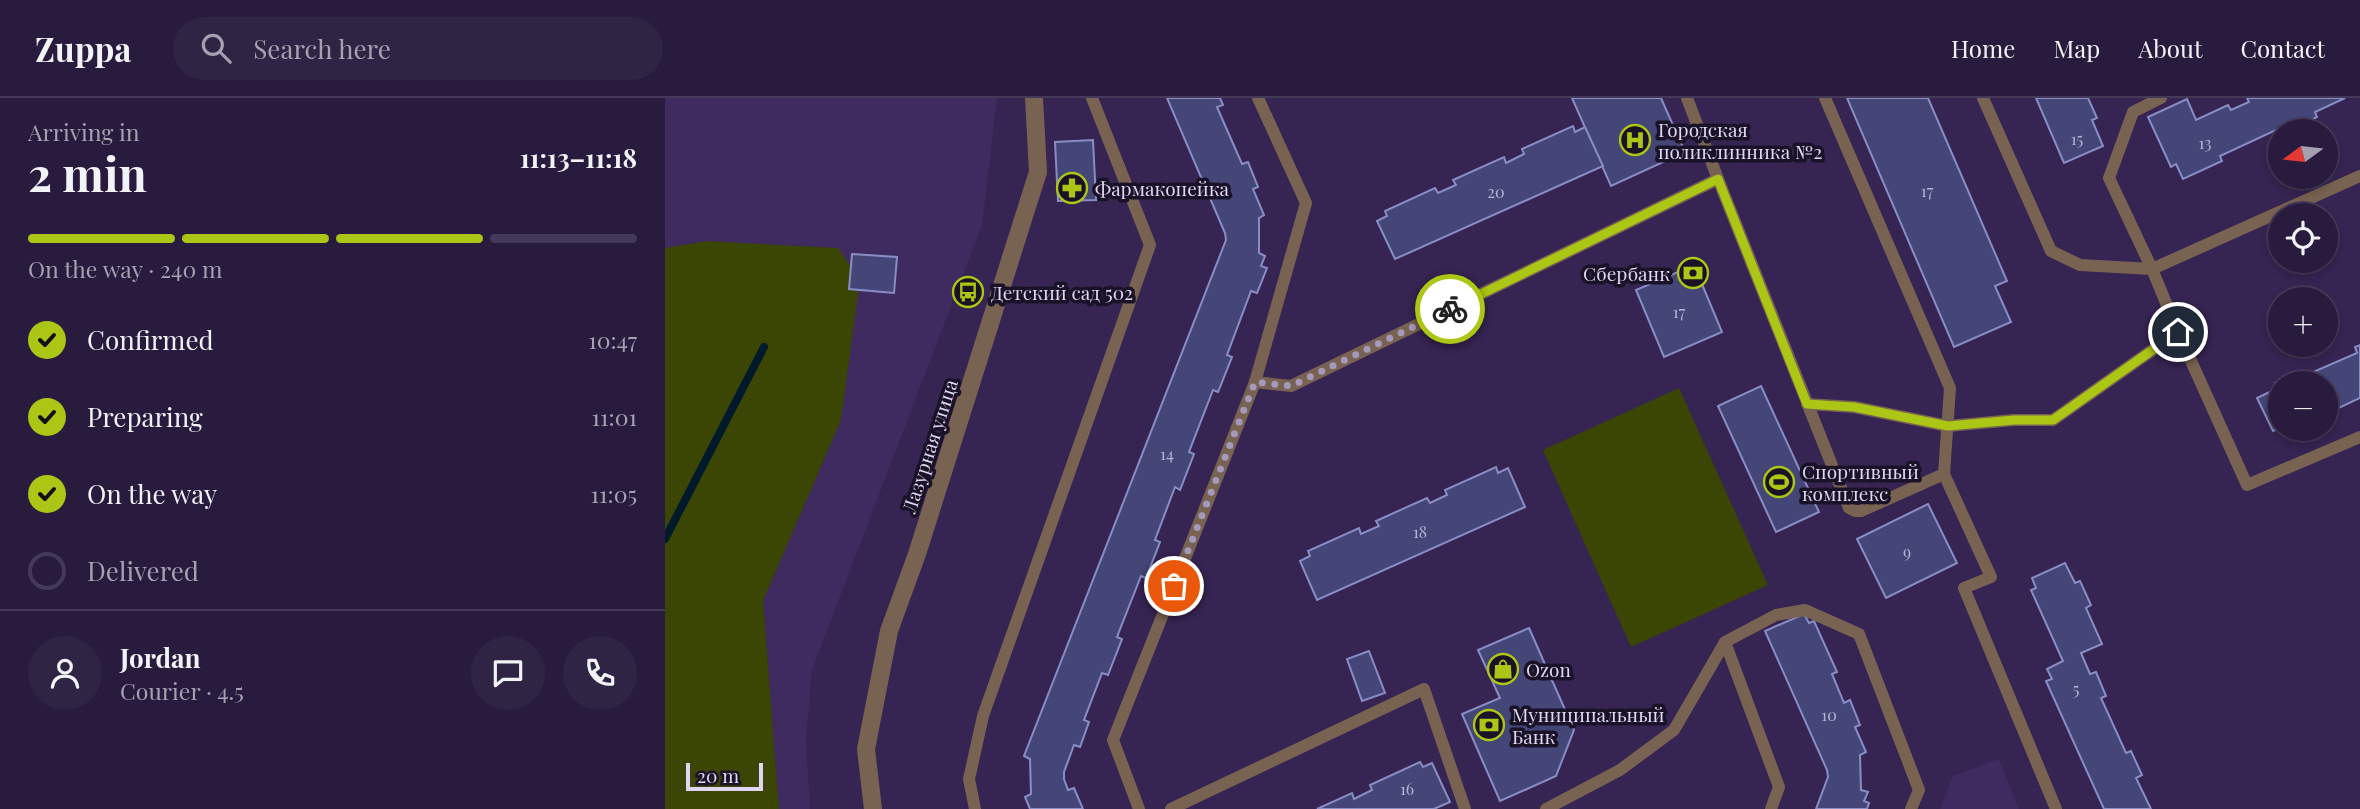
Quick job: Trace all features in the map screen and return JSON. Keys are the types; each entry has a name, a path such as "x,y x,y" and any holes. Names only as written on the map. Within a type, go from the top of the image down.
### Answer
{"street":[{"name":"Лазурная улица","path":"873,809 866,749 889,631 917,554 1038,173 1038,101"}],"lane":[{"path":"975,809 968,779 983,716 1150,245 1092,98"},
{"path":"1139,809 1113,740 1255,382 1306,203 1258,98"},
{"path":"1687,98 1849,508 1861,511 1944,474"},
{"path":"1825,98 1950,388 1944,474 1990,577 1964,588 2056,809"},
{"path":"1983,98 2051,251 2080,265 2152,269 2360,176"},
{"path":"2161,98 2133,112 2109,178 2248,485 2360,437"},
{"path":"1255,382 1291,386 1718,179"},
{"path":"1807,404 1854,407 1948,426 2014,420 2053,420 2178,332"},
{"path":"1546,809 1620,770 1674,730 1725,642 1776,615 1805,610 1859,634 1919,790 1911,809"},
{"path":"1725,642 1779,787 1771,809"},
{"path":"1171,809 1424,689 1465,809"}],"shaded area":[{"path":"665,98 997,98 982,225 812,670 806,738 810,809 779,809 763,601 841,420 838,248 708,241 665,248"},
{"path":"1999,759 2019,809 1940,809 1953,776"}],"green space":[{"path":"707,241 838,248 860,279 841,420 763,601 779,809 665,809 665,248"},
{"path":"1679,388 1768,585 1631,647 1543,450"}],"building":[{"path":"1167,98 1220,98 1223,105 1217,107 1242,164 1248,162 1258,187 1253,189 1264,215 1259,218 1259,253 1265,256 1261,266 1267,268 1257,293 1251,291 1227,355 1232,357 1218,392 1213,390 1189,452 1194,454 1180,490 1175,487 1155,540 1160,542 1146,578 1141,576 1117,637 1122,639 1108,675 1102,673 1084,720 1089,722 1080,747 1074,745 1064,772 1068,790 1074,788 1083,809 1030,809 1025,797 1031,794 1030,759 1024,756 1226,240"},
{"name":"Городская поликлинника №2","path":"1572,98 1661,98 1685,152 1611,186"},
{"path":"1847,98 1928,98 2007,281 1995,286 2011,322 1954,347"},
{"path":"2036,98 2088,98 2097,118 2092,120 2103,146 2064,163"},
{"path":"2247,98 2345,98 2315,112 2317,117 2313,119 2268,119 2268,134 2220,156 2222,161 2183,179 2176,164 2171,167 2148,117 2187,99 2196,120 2228,105 2231,110 2249,102"},
{"path":"1573,126 1575,132 1585,127 1603,166 1395,259 1377,221 1387,216 1385,211 1435,188 1438,193 1456,185 1453,180 1504,157 1506,163 1524,154 1522,149"},
{"path":"1093,140 1096,200 1058,201 1055,142"},
{"path":"852,254 897,257 894,293 849,289"},
{"path":"1694,265 1722,332 1664,357 1636,290"},
{"path":"2360,345 2360,398 2338,408 2338,371 2316,371 2357,353 2355,347"},
{"name":"Спортивный комплекс","path":"1761,386 1819,512 1776,532 1718,406"},
{"path":"2268,393 2268,421 2257,398"},
{"path":"1496,467 1498,473 1508,468 1525,507 1317,600 1300,561 1310,556 1308,551 1359,528 1361,534 1379,526 1376,521 1427,498 1430,503 1447,495 1445,490"},
{"path":"1928,504 1957,563 1886,598 1857,539"},
{"path":"2065,563 2075,583 2080,581 2091,605 2086,608 2102,644 2081,653 2090,674 2096,672 2106,696 2101,698 2126,753 2131,751 2142,775 2136,778 2151,809 2104,809 2046,681 2052,679 2047,669 2063,661 2031,590 2036,588 2032,578"},
{"path":"1804,614 1809,623 1814,621 1837,672 1832,674 1844,703 1850,700 1860,725 1855,727 1866,752 1860,755 1861,790 1868,792 1864,801 1869,803 1867,809 1816,809 1828,777 1827,770 1765,631"},
{"path":"1529,628 1574,730 1556,776 1500,801 1462,714 1500,698 1478,650"},
{"path":"1369,651 1385,693 1362,701 1347,659"},
{"path":"1420,762 1423,767 1432,763 1450,802 1434,809 1317,809 1352,793 1354,799 1372,790 1370,785"}],"waterway":[{"path":"665,539 764,347"}],"way so far":[{"path":"1174,586 1255,382 1291,386 1450,309"}],"place":[{"name":"Городская поликлинника №2","path":"1635,140"},
{"name":"Фармакопейка","path":"1072,188"},
{"name":"Сбербанк","path":"1693,273"},
{"name":"Детский сад 502","path":"968,292"},
{"name":"Спортивный комплекс","path":"1779,482"},
{"name":"Ozon","path":"1503,669"},
{"name":"Муниципальный Банк","path":"1489,725"}],"route":[{"path":"1450,309 1718,179 1807,404 1854,407 1948,426 2014,420 2053,420 2178,332"}]}
